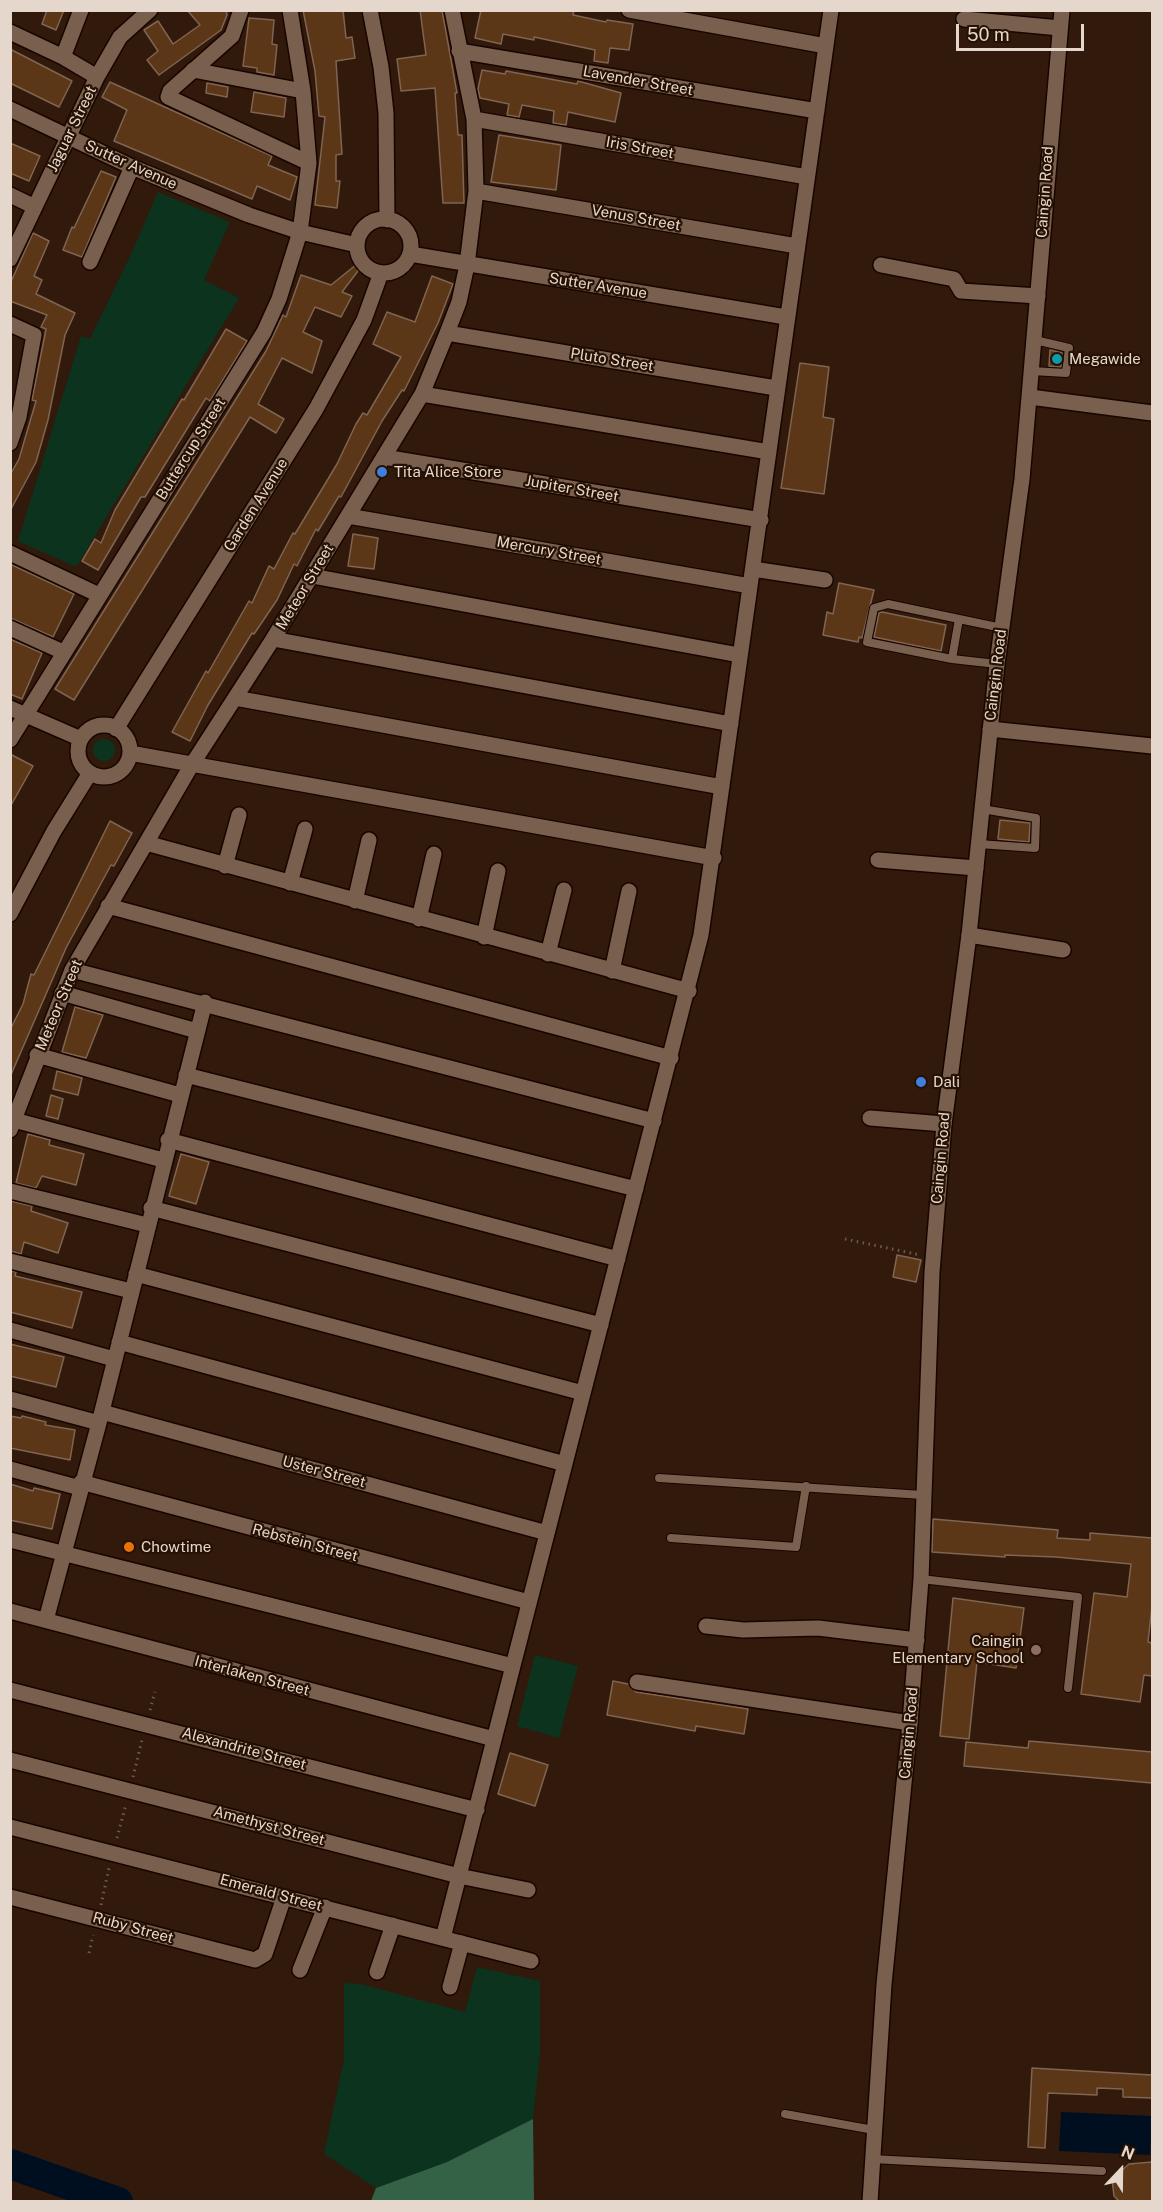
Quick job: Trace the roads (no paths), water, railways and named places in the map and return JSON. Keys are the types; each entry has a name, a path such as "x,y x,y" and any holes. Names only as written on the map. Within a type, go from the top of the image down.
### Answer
{"street":[{"path":"63,57 81,10"},
{"name":"Jaguar Street","path":"10,259 97,77 120,37 150,10"},
{"path":"241,10 232,36 170,91 170,99 309,163"},
{"name":"Buttercup Street","path":"10,740 264,332 279,299 300,232 309,163 303,91 290,10"},
{"path":"370,10 381,67 386,113 387,220"},
{"name":"Meteor Street","path":"12,1125 37,1055 72,970 191,766 273,639 422,394 447,333 459,302 467,265 476,191 474,119 452,10"},
{"path":"629,10 826,46"},
{"path":"443,1938 702,935 714,858 739,655 761,520 776,388 831,10"},
{"name":"Caingin Road","path":"870,2202 884,1984 917,1640 933,1258 944,1124 969,935 997,664 1022,479 1062,10"},
{"path":"964,19 1060,28"},
{"path":"10,32 63,57 97,77"},
{"name":"Lavender Street","path":"459,51 817,111"},
{"path":"193,70 303,91"},
{"name":"Sutter Avenue","path":"10,109 132,167 249,215 300,232 357,245"},
{"name":"Iris Street","path":"474,119 807,177"},
{"path":"90,262 132,167"},
{"name":"Venus Street","path":"476,191 796,246"},
{"path":"10,195 35,207"},
{"path":"387,220 398,223 407,231 411,243 410,254 399,269 381,273 363,264 357,245 366,226 376,221 387,220"},
{"name":"Sutter Avenue","path":"410,254 786,317"},
{"path":"881,265 954,279 961,291 1038,296"},
{"name":"Garden Avenue","path":"116,729 316,409 364,320 381,273"},
{"path":"10,324 34,335 10,443"},
{"name":"Pluto Street","path":"447,333 776,388"},
{"path":"422,394 769,452"},
{"path":"1030,397 1152,414"},
{"name":"Jupiter Street","path":"384,457 761,520"},
{"name":"Mercury Street","path":"348,516 750,586"},
{"path":"10,553 99,595"},
{"path":"753,569 825,580"},
{"path":"312,576 739,655"},
{"path":"10,628 63,652"},
{"path":"273,639 731,723"},
{"path":"235,698 723,787"},
{"path":"10,708 81,740"},
{"path":"100,726 116,729 127,739 130,753 120,772 100,777 90,773 81,763 78,752 81,740 86,733 100,726"},
{"path":"990,729 1152,747"},
{"path":"130,753 191,766 714,858"},
{"path":"10,914 54,831 90,773"},
{"path":"225,866 239,815"},
{"path":"290,883 305,829"},
{"path":"356,901 369,840"},
{"path":"146,843 484,937 689,990"},
{"path":"419,919 435,854"},
{"path":"878,860 976,868"},
{"path":"484,937 498,871"},
{"path":"548,954 564,890"},
{"path":"612,971 629,891"},
{"path":"108,906 671,1058"},
{"path":"969,935 1063,951"},
{"path":"72,970 205,1002 654,1121"},
{"path":"62,993 196,1031"},
{"path":"46,1620 205,1002"},
{"path":"37,1055 180,1095"},
{"path":"186,1075 636,1189"},
{"path":"870,1118 944,1124"},
{"path":"12,1125 163,1160"},
{"path":"168,1140 618,1259"},
{"path":"10,1191 147,1225"},
{"path":"151,1208 601,1325"},
{"path":"10,1261 131,1291"},
{"path":"136,1274 583,1393"},
{"path":"10,1330 114,1359"},
{"path":"119,1342 565,1464"},
{"name":"Uster Street","path":"10,1399 100,1417 547,1533"},
{"name":"Rebstein Street","path":"10,1468 529,1602"},
{"path":"10,1540 513,1666"},
{"name":"Interlaken Street","path":"10,1611 494,1739"},
{"path":"706,1626 743,1630 818,1628 917,1640"},
{"path":"637,1682 910,1723"},
{"name":"Alexandrite Street","path":"10,1690 477,1810"},
{"name":"Amethyst Street","path":"10,1760 459,1876 528,1890"},
{"name":"Emerald Street","path":"10,1827 531,1961"},
{"name":"Ruby Street","path":"10,1897 255,1960 265,1954 284,1897"},
{"path":"300,1970 325,1907"},
{"path":"377,1972 393,1925"},
{"path":"450,1987 462,1943"}],"lane":[{"path":"1032,371 1066,374 1069,348 1035,340"},
{"path":"997,664 952,659 867,642 874,608 888,604 1002,628"},
{"path":"952,659 959,619"},
{"path":"979,844 1035,848 1036,818 982,809"},
{"path":"658,1478 923,1495"},
{"path":"671,1538 796,1547 806,1486"},
{"path":"921,1579 1078,1597 1068,1688"},
{"path":"785,2114 874,2130"},
{"path":"872,2159 1102,2171"}],"water":[{"path":"1061,2112 1152,2116 1150,2155 1059,2151"}],"waterway":[{"path":"10,2164 118,2202"}],"place":[{"name":"Megawide","path":"1057,359"},
{"name":"Tita Alice Store","path":"382,472"},
{"name":"Dali","path":"921,1082"},
{"name":"Chowtime","path":"129,1547"},
{"name":"Caingin Elementary School","path":"1036,1650"}]}
